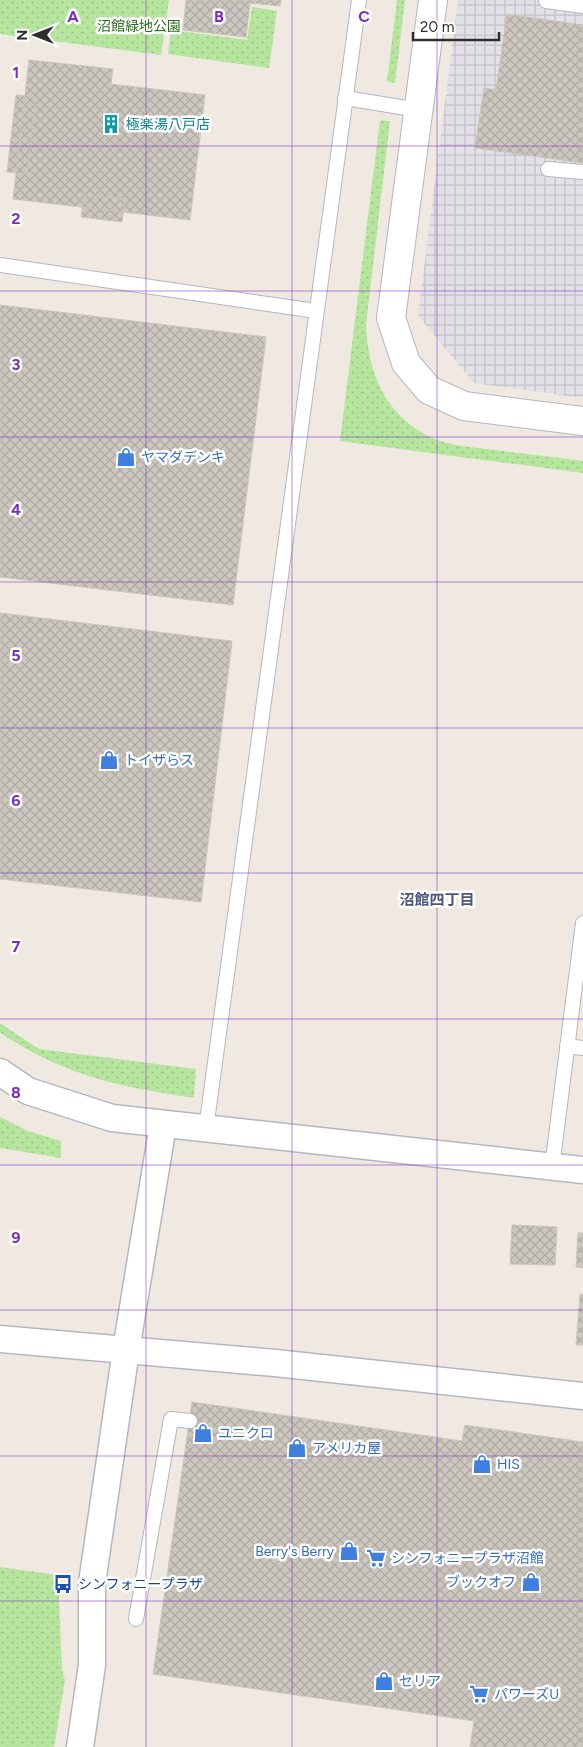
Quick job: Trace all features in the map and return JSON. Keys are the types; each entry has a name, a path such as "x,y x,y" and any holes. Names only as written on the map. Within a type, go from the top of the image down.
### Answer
{"street":[{"path":"433,0 392,318 406,363 429,390 464,406 583,421"},
{"path":"0,1072 28,1091 112,1118 583,1170"},
{"path":"80,1747 92,1665 92,1583 126,1350 163,1125"},
{"path":"0,1339 274,1363 583,1396"}],"lane":[{"path":"206,1129 359,0"},
{"path":"546,1 583,6"},
{"path":"346,98 419,110"},
{"path":"548,169 583,172"},
{"path":"0,265 316,311"},
{"path":"552,1167 583,923"},
{"path":"567,1046 583,1048"},
{"path":"136,1619 170,1419 190,1421"}],"shaded area":[{"path":"458,0 583,0 583,398 474,383 418,316"}],"green space":[{"name":"沼館緑地公園","path":"0,0 169,0 161,55 0,34"},
{"path":"397,0 405,0 395,83 387,81"},
{"path":"252,7 277,11 269,68 168,54 171,30 247,40"},
{"path":"380,120 390,121 366,325 370,359 381,390 400,416 428,436 461,446 583,461 583,473 340,441"},
{"path":"0,1023 39,1049 196,1069 194,1098 118,1084 71,1070 2,1034 0,1032"},
{"path":"0,1117 28,1131 61,1141 61,1158 0,1148"},
{"path":"0,1567 58,1575 62,1670 65,1680 54,1747 0,1747"}],"building":[{"path":"186,0 281,0 280,6 250,3 246,37 183,30"},
{"path":"507,14 583,25 583,163 475,148 484,88 496,90"},
{"name":"極楽湯八戸店","path":"29,60 113,69 111,84 205,95 190,220 13,199"},
{"path":"16,95 36,97 27,174 7,172"},
{"path":"84,195 125,199 122,222 81,217"},
{"name":"ヤマダデンキ","path":"0,305 266,337 233,605 0,577"},
{"name":"トイザらス","path":"0,613 232,641 201,902 0,879"},
{"path":"512,1225 557,1227 555,1265 510,1264"},
{"path":"578,1233 583,1233 583,1268 576,1267"},
{"path":"580,1294 583,1295 583,1345 576,1345"},
{"name":"シンフォニープラザ沼館","path":"192,1402 462,1441 465,1425 583,1442 583,1747 470,1747 474,1721 153,1674"}],"place":[{"name":"極楽湯八戸店","path":"111,124"},
{"name":"ヤマダデンキ","path":"126,457"},
{"name":"トイザらス","path":"109,760"},
{"name":"ユニクロ","path":"203,1433"},
{"name":"アメリカ屋","path":"297,1448"},
{"name":"HIS","path":"482,1464"},
{"name":"Berry's Berry","path":"349,1551"},
{"name":"シンフォニープラザ沼館","path":"376,1558"},
{"name":"ブックオフ","path":"531,1582"},
{"name":"シンフォニープラザ","path":"63,1584"},
{"name":"セリア","path":"384,1681"},
{"name":"パワーズU","path":"479,1694"}],"district":[{"name":"沼館四丁目","path":"437,900"}]}
